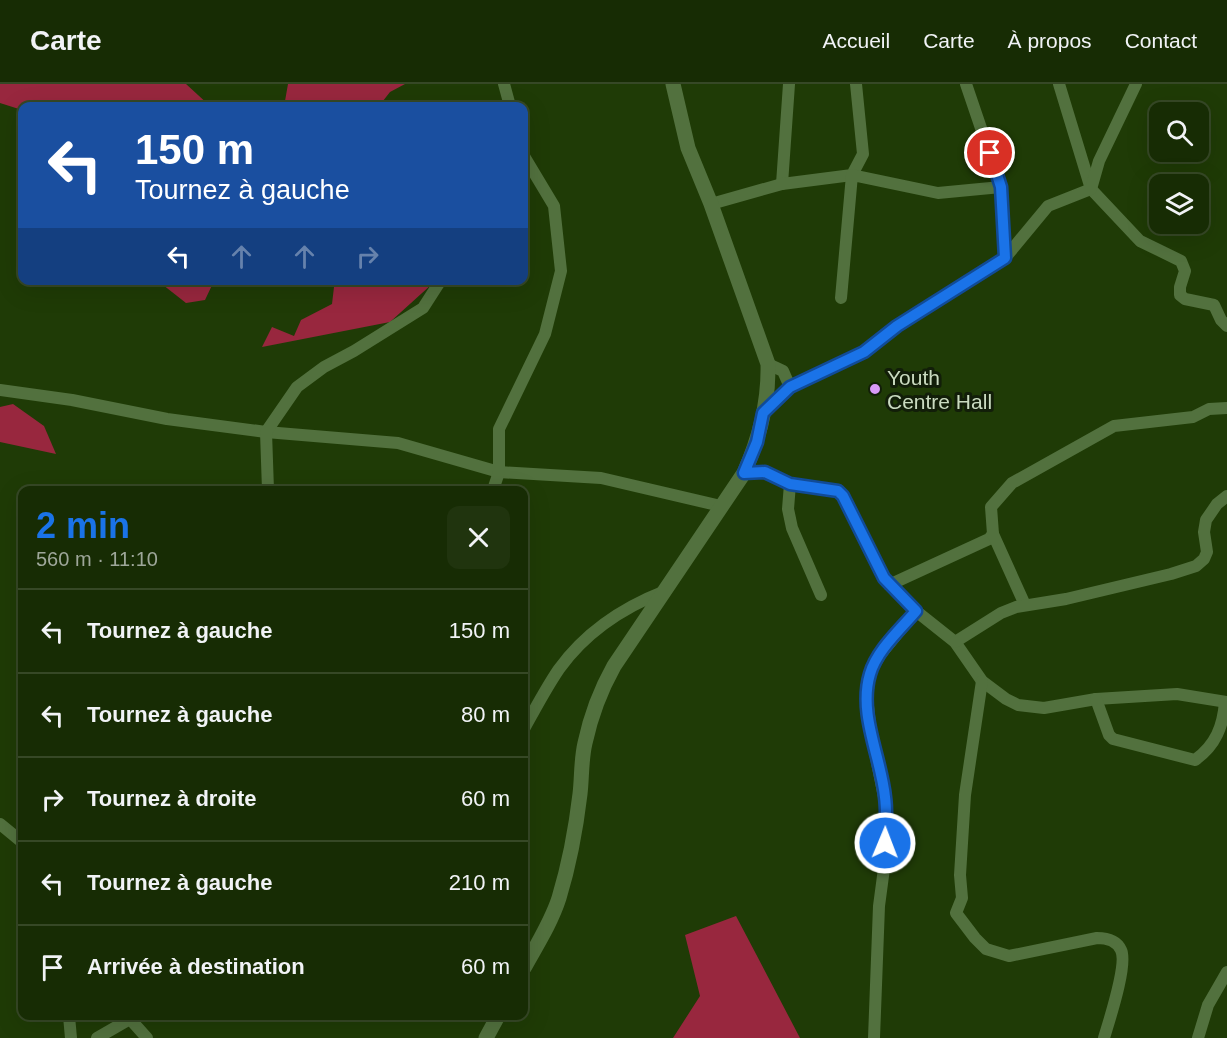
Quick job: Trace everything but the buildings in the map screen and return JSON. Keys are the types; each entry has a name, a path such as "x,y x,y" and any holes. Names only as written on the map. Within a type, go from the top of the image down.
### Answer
{"street":[{"path":"504,84 509,102"},
{"path":"528,960 559,897 571,849 580,794 583,754 592,713 602,688 614,666 744,473 757,442 769,389 768,364 711,204 688,148 673,84"},
{"path":"782,184 789,84"},
{"path":"841,298 852,174 863,154 856,84"},
{"path":"966,84 1001,187 1005,258"},
{"path":"1059,84 1091,189 1140,241 1184,265 1180,295 1185,299 1214,305 1221,320 1227,326"},
{"path":"1091,189 1099,162 1136,84"},
{"path":"495,486 499,472 499,429 544,334 561,271 554,207 528,163"},
{"path":"711,204 782,184 852,174 938,193 1001,187"},
{"path":"763,413 790,387 864,352 897,326 1005,258 1048,206 1091,189"},
{"path":"268,486 266,432 297,387 324,367 392,329 423,308 438,285"},
{"path":"768,364 783,371 790,387"},
{"path":"0,390 72,400 166,419 266,432 398,443 499,472 601,478 721,506"},
{"path":"1025,604 993,534 991,507 1012,483 1114,426 1193,417 1209,409 1227,408"},
{"path":"744,473 765,472 790,484 832,488 843,496 884,578 916,611 955,642 982,681 1018,705 1044,708 1096,699 1177,694 1226,702 1223,724 1215,740 1195,760 1113,739 1096,699"},
{"path":"790,484 788,509 792,528 821,595"},
{"path":"955,642 1001,613 1025,604 1066,599 1196,566 1204,559 1207,552 1204,532 1206,520 1217,504 1227,496"},
{"path":"890,585 989,539 993,534"},
{"path":"528,722 559,669 570,655 625,609 665,591"},
{"path":"874,1038 879,906 885,861 886,807 871,733 867,697 870,674 880,655 916,611"},
{"path":"982,681 965,795 960,875 962,898 956,913 986,949 1009,956 1097,938 1106,938 1115,943 1121,949 1123,957 1117,993 1104,1038"},
{"path":"0,824 18,839"},
{"path":"1198,1038 1208,1005 1227,972"},
{"path":"69,1020 71,1038"},
{"path":"97,1038 128,1020"},
{"path":"135,1020 147,1038"},
{"path":"486,1038 496,1020"}],"shaded area":[{"path":"0,84 186,84 206,102 18,102 18,109 0,103"},
{"path":"288,84 405,84 390,92 382,102 285,101"},
{"path":"163,285 212,285 205,300 186,303"},
{"path":"332,285 431,285 390,322 262,347 272,327 294,336 301,320 332,304"},
{"path":"13,404 44,426 56,454 0,442 0,407"},
{"path":"736,916 800,1038 673,1038 700,996 685,935"}],"place":[{"name":"Youth Centre Hall","path":"875,389"}],"route":[{"path":"885,843 885,795 871,733 867,697 870,674 880,655 916,611 884,578 843,496 838,491 832,488 790,484 765,472 744,473 757,442 763,413 790,387 864,352 897,326 1005,258 1001,187 990,153"}]}
